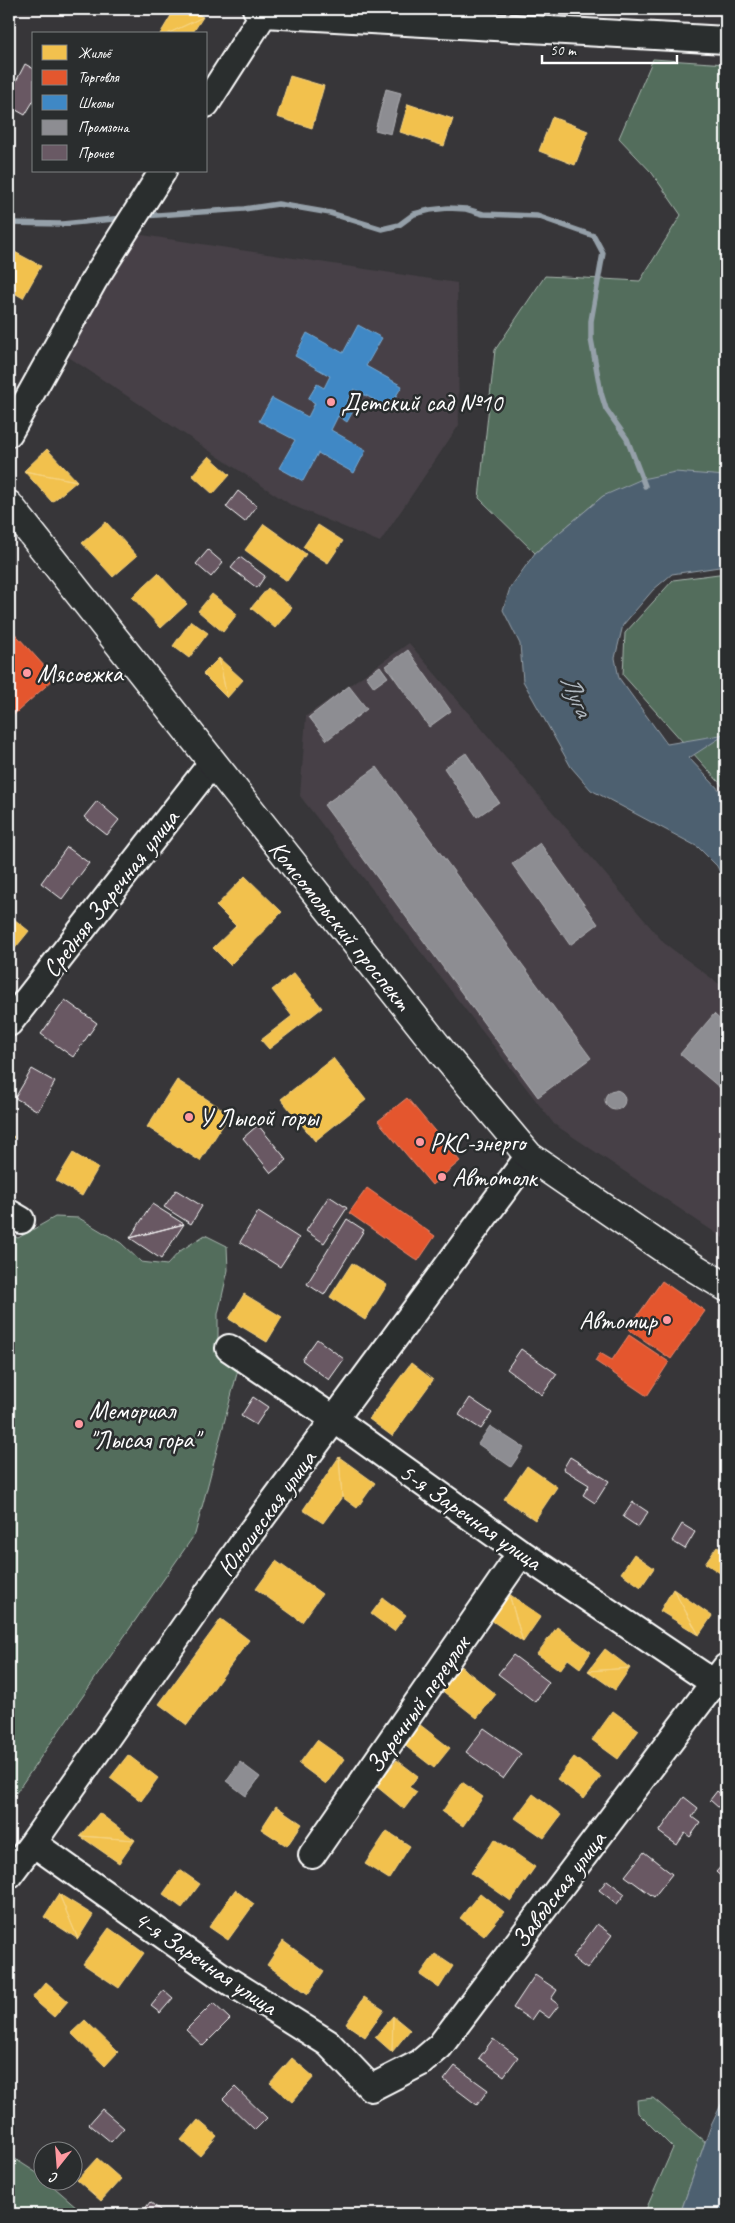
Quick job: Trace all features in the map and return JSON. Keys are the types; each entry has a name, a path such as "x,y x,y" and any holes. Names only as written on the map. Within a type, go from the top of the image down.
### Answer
{"main road":[{"name":"Комсомольский проспект","path":"9,505 442,1052 529,1156 670,1253 726,1287"}],"street":[{"path":"208,101 262,10 726,40"},
{"path":"9,433 94,280 162,172"},
{"name":"Средняя Заречная улица","path":"9,1023 212,763"},
{"name":"Юношеская улица","path":"9,1875 33,1844 242,1544 529,1156"},
{"name":"5-я Заречная улица","path":"229,1348 334,1419 521,1552 720,1675"},
{"name":"Заречный переулок","path":"312,1855 521,1552"},
{"name":"Заводская улица","path":"371,2088 420,2063 440,2046 720,1675"},
{"name":"4-я Заречная улица","path":"33,1844 221,1976 328,2044 371,2088"}],"shaded area":[{"path":"136,234 457,283 459,425 380,542 291,505 64,354"},
{"path":"409,643 664,943 726,989 726,1240 554,1124 300,796 306,716"}],"green space":[{"path":"653,59 726,64 726,476 603,496 535,553 479,498 495,350 545,276 640,281 681,215 652,173 619,138"},
{"path":"726,573 726,790 623,675 625,633 673,580"},
{"path":"55,1217 79,1218 121,1243 141,1262 167,1265 180,1251 205,1235 227,1246 228,1270 218,1314 218,1350 240,1362 195,1534 9,1803 9,1234 18,1238"},
{"path":"653,2098 705,2142 680,2214 644,2214 673,2148 638,2113 637,2100"},
{"path":"9,2155 32,2170 32,2190 57,2190 85,2214 9,2214"}],"water":[{"name":"Луга","path":"675,472 726,476 726,566 672,574 653,590 623,625 615,658 619,678 667,744 726,734 689,758 726,797 726,885 717,866 698,847 591,790 571,767 523,681 520,644 503,610 510,588 535,553 603,496 642,479"},
{"path":"726,2094 726,2214 680,2214 710,2128"}],"building: Жильё":[{"path":"175,9 190,9 203,17 171,32 161,32"},
{"path":"203,17 193,32 171,32"},
{"path":"290,76 324,86 312,128 277,117"},
{"path":"408,104 453,119 444,146 400,132"},
{"path":"552,117 588,131 575,165 539,151"},
{"path":"9,249 41,266 23,298 9,290"},
{"path":"47,449 77,481 24,471"},
{"path":"209,456 230,475 213,494 192,475"},
{"path":"24,471 77,481 52,502"},
{"path":"106,522 137,556 113,577 82,543"},
{"path":"264,524 306,554 287,581 245,550"},
{"path":"318,525 343,541 328,563 303,547"},
{"path":"158,573 187,604 161,628 132,597"},
{"path":"268,588 292,608 275,628 251,608"},
{"path":"212,594 237,614 223,632 198,611"},
{"path":"191,621 208,633 189,658 173,646"},
{"path":"219,658 243,680 227,698"},
{"path":"219,658 227,698 203,674"},
{"path":"245,876 282,912 230,965 213,948 236,926 216,906"},
{"path":"9,915 29,931 12,952 9,950"},
{"path":"294,973 322,1008 269,1049 261,1040 292,1016 272,990"},
{"path":"333,1058 366,1100 315,1141 281,1099"},
{"path":"177,1080 230,1114 200,1161 147,1127"},
{"path":"9,1133 14,1137 9,1144"},
{"path":"73,1153 98,1168 82,1196 56,1181"},
{"path":"352,1263 387,1285 365,1320 330,1297"},
{"path":"244,1294 282,1317 267,1342 229,1319"},
{"path":"726,1349 726,1367 719,1362"},
{"path":"411,1363 433,1380 392,1436 369,1419"},
{"path":"339,1457 375,1483 357,1508 342,1497"},
{"path":"339,1457 342,1497 323,1523 303,1510"},
{"path":"527,1466 557,1487 535,1520 504,1499"},
{"path":"717,1546 726,1552 726,1577 705,1563"},
{"path":"634,1554 654,1568 641,1587 621,1573"},
{"path":"276,1561 322,1594 302,1622 256,1589"},
{"path":"673,1589 712,1616 699,1635"},
{"path":"673,1589 699,1635 660,1611"},
{"path":"509,1594 541,1616 523,1642"},
{"path":"509,1594 523,1642 491,1620"},
{"path":"383,1598 406,1615 394,1631 371,1614"},
{"path":"221,1619 249,1640 187,1725 159,1704"},
{"path":"557,1627 591,1652 580,1668 568,1659 560,1670 537,1654"},
{"path":"605,1649 630,1668 588,1671"},
{"path":"459,1665 496,1694 477,1718 440,1689"},
{"path":"630,1668 615,1690 588,1671"},
{"path":"613,1711 639,1730 618,1759 592,1740"},
{"path":"419,1724 450,1748 434,1768 403,1744"},
{"path":"317,1740 344,1759 326,1784 299,1764"},
{"path":"128,1755 158,1778 141,1801 110,1778"},
{"path":"574,1757 601,1777 584,1799 557,1779"},
{"path":"397,1760 418,1776 409,1787 417,1792 404,1809 376,1786"},
{"path":"462,1782 483,1797 463,1826 442,1812"},
{"path":"533,1794 561,1815 544,1838 515,1818"},
{"path":"276,1806 302,1824 287,1846 261,1829"},
{"path":"99,1813 135,1840 80,1836"},
{"path":"387,1831 410,1846 389,1879 365,1864"},
{"path":"80,1836 135,1840 119,1863"},
{"path":"495,1839 535,1867 511,1901 471,1873"},
{"path":"180,1870 200,1884 182,1908 163,1894"},
{"path":"235,1890 254,1904 228,1940 209,1927"},
{"path":"480,1893 504,1912 484,1936 460,1918"},
{"path":"59,1894 93,1915 78,1939"},
{"path":"59,1894 78,1939 44,1917"},
{"path":"109,1928 144,1953 119,1988 83,1964"},
{"path":"283,1941 324,1971 308,1994 267,1965"},
{"path":"435,1954 453,1966 439,1988 420,1975"},
{"path":"46,1982 68,2001 54,2017 32,1998"},
{"path":"364,1997 384,2010 365,2037 346,2024"},
{"path":"393,2016 410,2030 392,2052"},
{"path":"393,2016 392,2052 375,2037"},
{"path":"85,2020 118,2052 105,2066 71,2033"},
{"path":"292,2058 314,2077 292,2102 270,2083"},
{"path":"198,2120 217,2136 200,2156 181,2140"},
{"path":"97,2158 121,2179 101,2201 82,2184 82,2174"}],"building: Торговля":[{"path":"9,627 55,678 9,719"},
{"path":"407,1098 460,1161 432,1185 378,1121"},
{"path":"367,1188 435,1236 418,1261 349,1213"},
{"name":"Автомир","path":"662,1281 705,1311 671,1359 628,1329"},
{"path":"629,1335 669,1362 647,1396 595,1361 600,1353 612,1360"}],"building: Школы":[{"name":"Детский сад №10","path":"358,325 382,338 366,366 402,386 389,408 354,389 347,401 356,406 347,422 338,416 331,430 366,450 354,473 318,453 303,481 279,468 295,440 259,421 272,398 308,417 315,403 308,399 317,384 324,388 330,376 295,356 307,333 343,353"}],"building: Промзона":[{"path":"386,89 401,93 391,134 375,130"},
{"path":"408,650 451,711 429,727 386,666"},
{"path":"380,666 388,677 374,687 366,676"},
{"path":"349,686 367,709 327,740 309,717"},
{"path":"466,753 499,802 477,817 444,768"},
{"path":"377,767 591,1058 538,1097 324,805"},
{"path":"540,843 598,924 570,945 512,864"},
{"path":"714,1014 726,1025 726,1093 680,1054"},
{"path":"615,1090 622,1093 625,1100 622,1107 615,1110 608,1107 605,1100 608,1093"},
{"path":"490,1426 524,1448 511,1467 478,1444"},
{"path":"240,1762 260,1777 246,1796 226,1781"}],"building: Прочее":[{"path":"25,64 32,68 32,103 25,115 9,106 9,95"},
{"path":"238,491 257,506 245,522 226,507"},
{"path":"208,550 223,563 211,577 196,564"},
{"path":"240,557 265,576 257,588 231,568"},
{"path":"97,801 119,820 107,835 84,817"},
{"path":"67,847 89,863 62,899 41,883"},
{"path":"65,1000 97,1023 73,1057 41,1034"},
{"path":"32,1069 55,1082 38,1111 15,1098"},
{"path":"258,1125 287,1160 271,1173 243,1138"},
{"path":"176,1190 202,1206 191,1224 164,1207"},
{"path":"329,1196 347,1208 324,1243 306,1231"},
{"path":"152,1204 184,1224 130,1238"},
{"path":"258,1212 299,1238 280,1267 240,1242"},
{"path":"347,1219 364,1230 324,1295 307,1284"},
{"path":"184,1224 161,1259 130,1238"},
{"path":"317,1339 344,1359 329,1380 302,1360"},
{"path":"521,1349 557,1374 542,1395 507,1369"},
{"path":"253,1397 268,1407 256,1425 241,1416"},
{"path":"470,1398 492,1413 481,1429 459,1415"},
{"path":"570,1457 609,1481 595,1503 583,1495 589,1485 563,1469"},
{"path":"633,1502 648,1512 638,1527 623,1517"},
{"path":"682,1524 695,1532 685,1549 672,1541"},
{"path":"513,1655 549,1682 535,1702 498,1674"},
{"path":"484,1728 521,1754 503,1779 466,1752"},
{"path":"717,1791 726,1798 719,1808 710,1800"},
{"path":"684,1797 698,1808 692,1817 700,1823 690,1837 685,1833 677,1845 659,1832"},
{"path":"644,1852 672,1874 654,1897 625,1876"},
{"path":"726,1861 726,1881 716,1872"},
{"path":"607,1880 625,1894 617,1904 599,1890"},
{"path":"597,1924 612,1935 587,1969 572,1958"},
{"path":"535,1975 557,1990 551,1999 559,2005 549,2018 538,2010 531,2020 513,2008"},
{"path":"164,1990 173,1998 160,2013 151,2006"},
{"path":"213,2003 230,2019 203,2046 186,2030"},
{"path":"493,2039 518,2057 504,2076 479,2058"},
{"path":"455,2066 488,2090 477,2105 444,2080"},
{"path":"235,2087 267,2118 255,2130 223,2099"},
{"path":"102,2109 124,2128 111,2142 89,2124"},
{"path":"150,2202 165,2214 141,2214"}],"waterway":[{"path":"143,216 244,209 278,204 330,213 382,229 399,225 414,214 448,208 466,209 483,214 537,216 594,236 603,253 591,321 591,339 601,393 606,409 627,439 645,486"},
{"path":"9,223 62,224 124,218"}],"place":[{"name":"Детский сад №10","path":"331,402"},
{"name":"Мясоежка","path":"27,673"},
{"name":"У Лысой горы","path":"189,1117"},
{"name":"РКС-энерго","path":"420,1142"},
{"name":"Автотолк","path":"442,1177"},
{"name":"Автомир","path":"667,1320"},
{"name":"Мемориал \"Лысая гора\"","path":"79,1424"}]}
